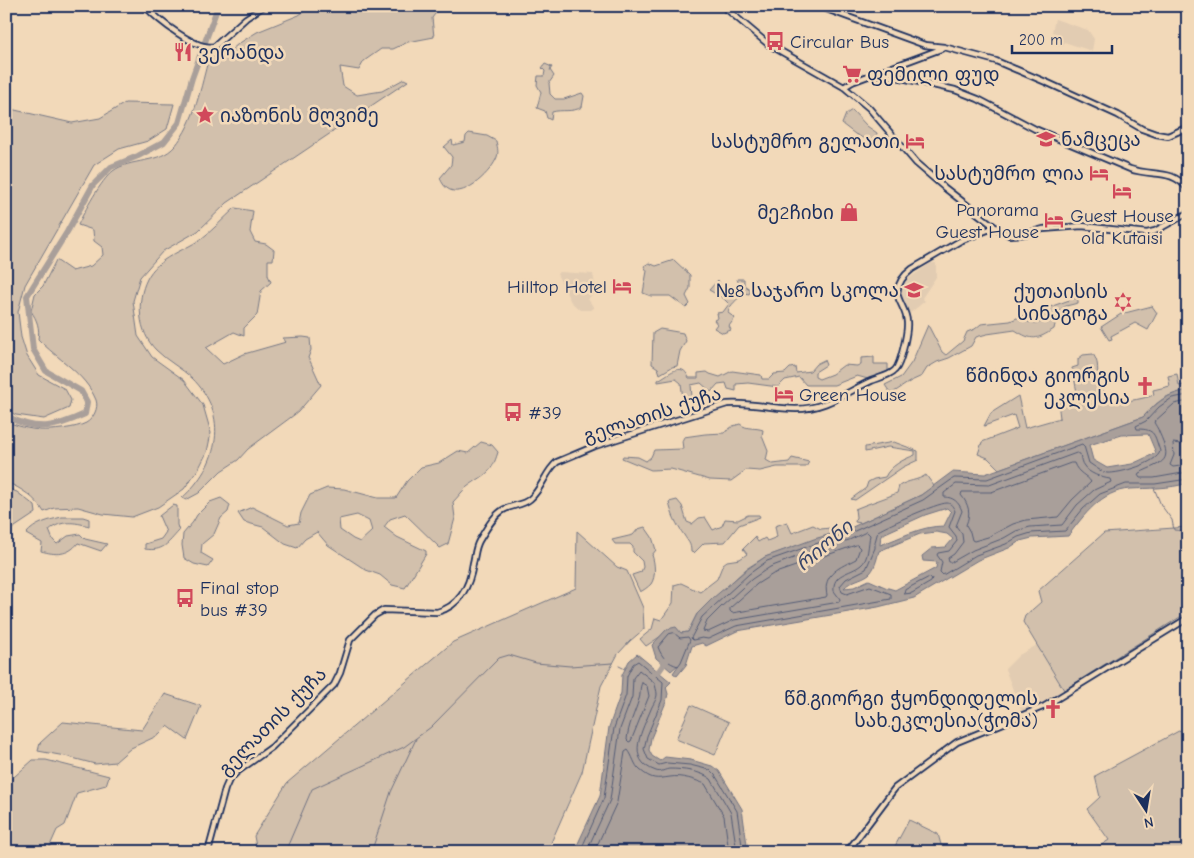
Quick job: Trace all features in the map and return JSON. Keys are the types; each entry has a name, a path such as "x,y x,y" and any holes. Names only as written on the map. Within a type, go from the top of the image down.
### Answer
{"main road":[{"path":"145,6 175,31 192,41 209,47 214,46 246,18 264,6"},
{"path":"723,6 768,44 844,87 869,108 916,163 945,188 1008,235 1025,234 1043,229 1082,226 1147,233 1155,231 1188,213"},
{"path":"818,6 925,45 996,61 1118,115 1149,132 1168,136 1188,127"},
{"path":"844,87 852,82 944,48"},
{"path":"875,74 956,90 978,99 1036,129 1130,170 1143,174 1172,176 1181,180 1188,189"},
{"name":"გელათის ქუჩა","path":"208,852 229,780 237,772 272,748 334,685 340,673 348,644 353,636 375,615 384,610 437,612 452,606 468,584 478,543 495,518 506,508 530,500 552,466 557,462 625,436 727,404 739,402 795,409 825,405 887,375 894,371 899,364 908,323 897,293 906,274 960,241 995,227"},
{"path":"847,852 895,788 957,742 1045,706 1188,618"}],"shaded area":[{"path":"312,6 441,6 432,18 434,37 408,42 393,49 381,49 364,61 359,70 340,67 343,86 357,95 382,91 404,79 408,81 227,203 198,231 163,251 140,277 133,301 138,336 152,357 184,380 203,405 211,433 207,452 199,468 184,489 158,507 132,517 103,514 78,507 54,508 44,512 28,494 6,482 6,421 40,430 70,428 89,421 95,413 97,403 91,390 78,374 38,339 38,324 31,311 35,294 43,286 56,260 72,271 91,266 103,255 102,247 94,241 93,230 78,225 84,212 98,189 113,171 128,164 161,156 175,146 188,126 200,92 209,57 223,57 238,44 257,32 299,15"},
{"path":"1055,19 1088,30 1094,39 1092,51 1064,42 1063,46 1056,45 1060,34 1052,32"},
{"path":"545,64 552,67 550,70 554,76 549,83 550,94 555,99 564,99 582,93 584,96 582,107 574,110 552,112 551,120 547,118 545,111 537,108 541,92 537,85 538,76 544,76 545,71 542,68"},
{"path":"125,103 174,104 167,129 148,141 119,149 94,165 25,285 18,312 21,337 27,356 39,375 65,389 71,400 69,408 44,419 16,415 6,410 6,108 72,123 100,118"},
{"path":"852,110 867,126 877,133 875,144 855,134 842,124 846,114"},
{"path":"469,133 487,136 496,141 497,157 490,169 471,186 463,190 450,190 440,178 451,165 452,157 444,147 452,140 453,145 465,142 466,136"},
{"path":"235,208 253,211 250,232 255,242 266,244 274,250 273,260 268,260 268,275 271,282 261,291 257,315 244,328 244,336 234,332 206,348 223,364 244,354 286,342 283,338 310,338 311,350 308,358 321,385 298,412 248,449 238,460 221,471 199,493 186,500 182,498 205,471 211,455 215,440 212,408 204,392 192,378 160,354 150,343 142,325 141,297 147,279 157,265 201,239"},
{"path":"674,260 690,275 690,288 686,296 690,304 686,308 670,296 651,296 643,293 647,271 644,266 649,263 656,266"},
{"name":"№8 საჯარო სკოლა","path":"931,263 936,263 936,277 922,298 925,301 909,314 901,299 902,286 908,279"},
{"path":"559,272 593,274 596,291 588,299 594,308 580,310 571,302 557,274"},
{"path":"737,279 744,279 744,285 751,290 749,294 744,293 730,307 728,313 735,318 729,326 731,330 723,333 714,328 717,324 714,320 718,318 717,313 723,312 729,304 709,290 718,280 723,291 738,294 739,284"},
{"path":"1078,297 1078,303 1066,306 1059,311 1059,317 1056,320 1054,329 1039,337 1026,336 1015,330 976,337 971,346 927,368 922,376 891,394 885,385 901,377 912,362 928,325 942,352 946,355 963,341 967,332 981,324 1010,321 1024,315 1028,322 1036,323 1046,320 1044,309"},
{"path":"1152,306 1157,313 1148,330 1135,323 1111,336 1112,339 1109,340 1101,327 1121,314"},
{"path":"660,329 683,333 686,341 680,351 677,366 660,374 658,368 652,364 653,333"},
{"path":"1093,354 1097,363 1101,386 1105,393 1112,398 1128,401 1154,395 1153,390 1170,386 1168,376 1177,374 1179,386 1188,384 1188,390 1163,399 1143,417 999,469 988,458 978,454 982,442 1018,428 1014,415 984,426 991,413 1018,396 1025,428 1060,418 1058,402 1078,397 1072,368 1078,366 1078,359 1083,355"},
{"path":"874,357 874,364 888,364 888,371 868,379 857,376 834,385 806,385 799,377 785,380 778,387 748,383 736,384 736,391 728,389 726,383 718,384 711,392 701,383 691,385 692,397 683,399 681,383 676,379 658,382 658,380 670,372 679,369 683,370 689,378 698,378 698,373 707,372 720,377 732,371 761,375 762,379 769,379 774,374 785,373 790,368 795,367 796,373 810,371 816,364 824,360 826,365 815,372 815,377 819,379 832,374 844,365 857,366 861,364 861,358"},
{"path":"740,424 745,427 763,430 762,436 768,451 766,460 773,464 789,462 792,458 809,462 806,467 777,467 760,471 746,470 731,481 710,480 671,469 651,470 622,458 623,456 638,457 646,461 651,457 654,450 683,449 682,441 684,437 724,433 733,426"},
{"path":"481,442 492,445 498,452 490,470 465,489 453,502 455,518 448,544 440,548 405,514 390,519 384,527 397,537 426,551 405,588 392,585 380,575 366,570 328,545 317,532 305,539 297,548 285,544 263,527 244,522 238,513 252,507 288,525 299,523 301,513 310,495 327,488 344,489 378,498 396,498 407,481 421,467 439,463 458,451 468,453","holes":["357,515 369,521 372,531 360,542 340,530 339,519"]},
{"path":"894,442 918,451 918,460 903,467 855,500 851,499 866,488 868,482 885,477 894,466 915,455 915,451 888,447 865,452 865,447"},
{"path":"926,475 934,486 921,495 861,523 855,522 855,509 897,493 899,486"},
{"path":"6,488 17,492 35,506 36,513 6,533"},
{"path":"221,498 230,505 228,512 221,518 214,534 202,544 201,553 213,560 208,567 194,564 184,558 183,534 197,515 210,502"},
{"path":"677,500 682,506 687,522 692,524 699,518 705,517 713,530 722,526 725,519 738,520 748,515 759,515 760,517 739,525 725,542 704,543 694,553 691,552 689,543 671,511 669,502"},
{"path":"173,505 177,506 177,525 179,531 165,546 151,550 145,549 145,544 161,539 166,532 159,516"},
{"path":"62,517 83,517 89,519 89,526 63,523 54,527 49,530 57,544 68,536 80,534 85,539 107,544 101,551 78,543 66,552 51,553 41,551 42,543 26,534 38,525"},
{"path":"787,522 792,533 813,525 821,529 830,528 831,534 765,557 746,569 697,614 688,632 681,633 667,629 661,636 646,646 640,639 652,629 655,618 661,620 673,603 674,585 681,583 700,592 717,579 723,564 727,561 740,559 747,554 743,549 755,537 758,542 765,538 767,541 777,537 775,526"},
{"path":"645,527 652,537 656,550 652,555 654,566 653,581 640,592 632,575 641,572 643,567 642,561 633,552 633,547 630,544 615,544 612,540 633,535 638,529"},
{"path":"1188,527 1188,612 1064,690 1023,622 1025,616 1041,602 1038,591 1104,533"},
{"path":"577,531 617,567 627,571 643,608 644,629 618,654 601,686 582,772 550,845 543,852 257,852 254,836 287,783 453,642 576,588"},
{"path":"1037,645 1064,690 1022,713 1005,669 1019,655"},
{"path":"165,694 201,706 187,740 168,726 159,735 131,748 115,762 95,764 38,751 40,743 63,722 142,730"},
{"path":"691,705 729,722 715,755 676,739"},
{"path":"1188,726 1188,852 1091,852 1109,840 1087,809 1100,797 1095,776"},
{"path":"33,760 46,760 109,776 106,785 77,793 65,825 57,830 49,848 72,852 6,852 6,784"},
{"path":"909,820 938,834 943,852 904,852 894,848"}],"water":[{"path":"1188,390 1188,419 1183,423 1188,427 1188,483 1166,487 1130,489 1110,494 1087,512 1068,536 1032,538 1020,541 1009,548 978,560 914,598 878,607 737,631 706,646 702,643 692,646 686,665 677,676 673,673 678,665 671,671 656,658 652,645 667,629 676,627 681,633 688,632 697,614 713,598 746,570 765,557 814,539 846,530 921,495 952,472 985,474 1143,417 1163,399","holes":["1148,434 1156,453 1132,464 1107,468 1093,460 1089,445 1122,435","947,508 951,512 944,526 919,530 880,545 881,535 925,515","936,532 947,534 953,539 946,547 932,548 922,556 923,561 937,562 936,568 895,590 869,580 854,587 844,588 871,572 879,551 920,534"]},
{"path":"637,654 671,682 666,687 668,694 666,702 651,738 649,750 652,756 660,761 665,757 691,760 712,766 719,771 742,809 748,852 574,852 600,796 609,727 621,693 622,675 629,661"}],"waterway":[{"path":"6,416 27,424 46,426 55,425 85,414 87,402 81,391 46,371 33,349 27,296 67,232 93,185 111,167 138,156 164,142 179,123 192,78 218,6"},
{"path":"1154,488 1161,505 1172,520 1174,530 1188,531"},
{"path":"285,852 312,789 404,747 431,727 499,658 509,655 536,663 570,666 613,663"},
{"name":"რიონი","path":"651,675 659,671 668,658"},
{"path":"619,666 625,669"},
{"path":"372,850 391,792 416,739"}],"place":[{"name":"Circular Bus","path":"775,41"},
{"name":"ვერანდა","path":"183,52"},
{"name":"ფემილი ფუდ","path":"852,74"},
{"name":"იაზონის მღვიმე","path":"205,115"},
{"name":"ნამცეცა","path":"1046,139"},
{"name":"სასტუმრო გელათი","path":"915,141"},
{"name":"სასტუმრო ლია","path":"1099,173"},
{"name":"Guest House old Kutaisi","path":"1122,191"},
{"name":"მე2ჩიხი","path":"849,212"},
{"name":"Panorama Guest House","path":"1054,220"},
{"name":"Hilltop Hotel","path":"622,286"},
{"name":"№8 საჯარო სკოლა","path":"914,290"},
{"name":"ქუთაისის სინაგოგა","path":"1123,302"},
{"name":"წმინდა გიორგის ეკლესია","path":"1145,386"},
{"name":"Green House","path":"784,394"},
{"name":"#39","path":"513,412"},
{"name":"Final stop bus #39","path":"185,598"},
{"name":"წმ.გიორგი ჭყონდიდელის სახ.ეკლესია(ჭომა)","path":"1053,709"}]}
